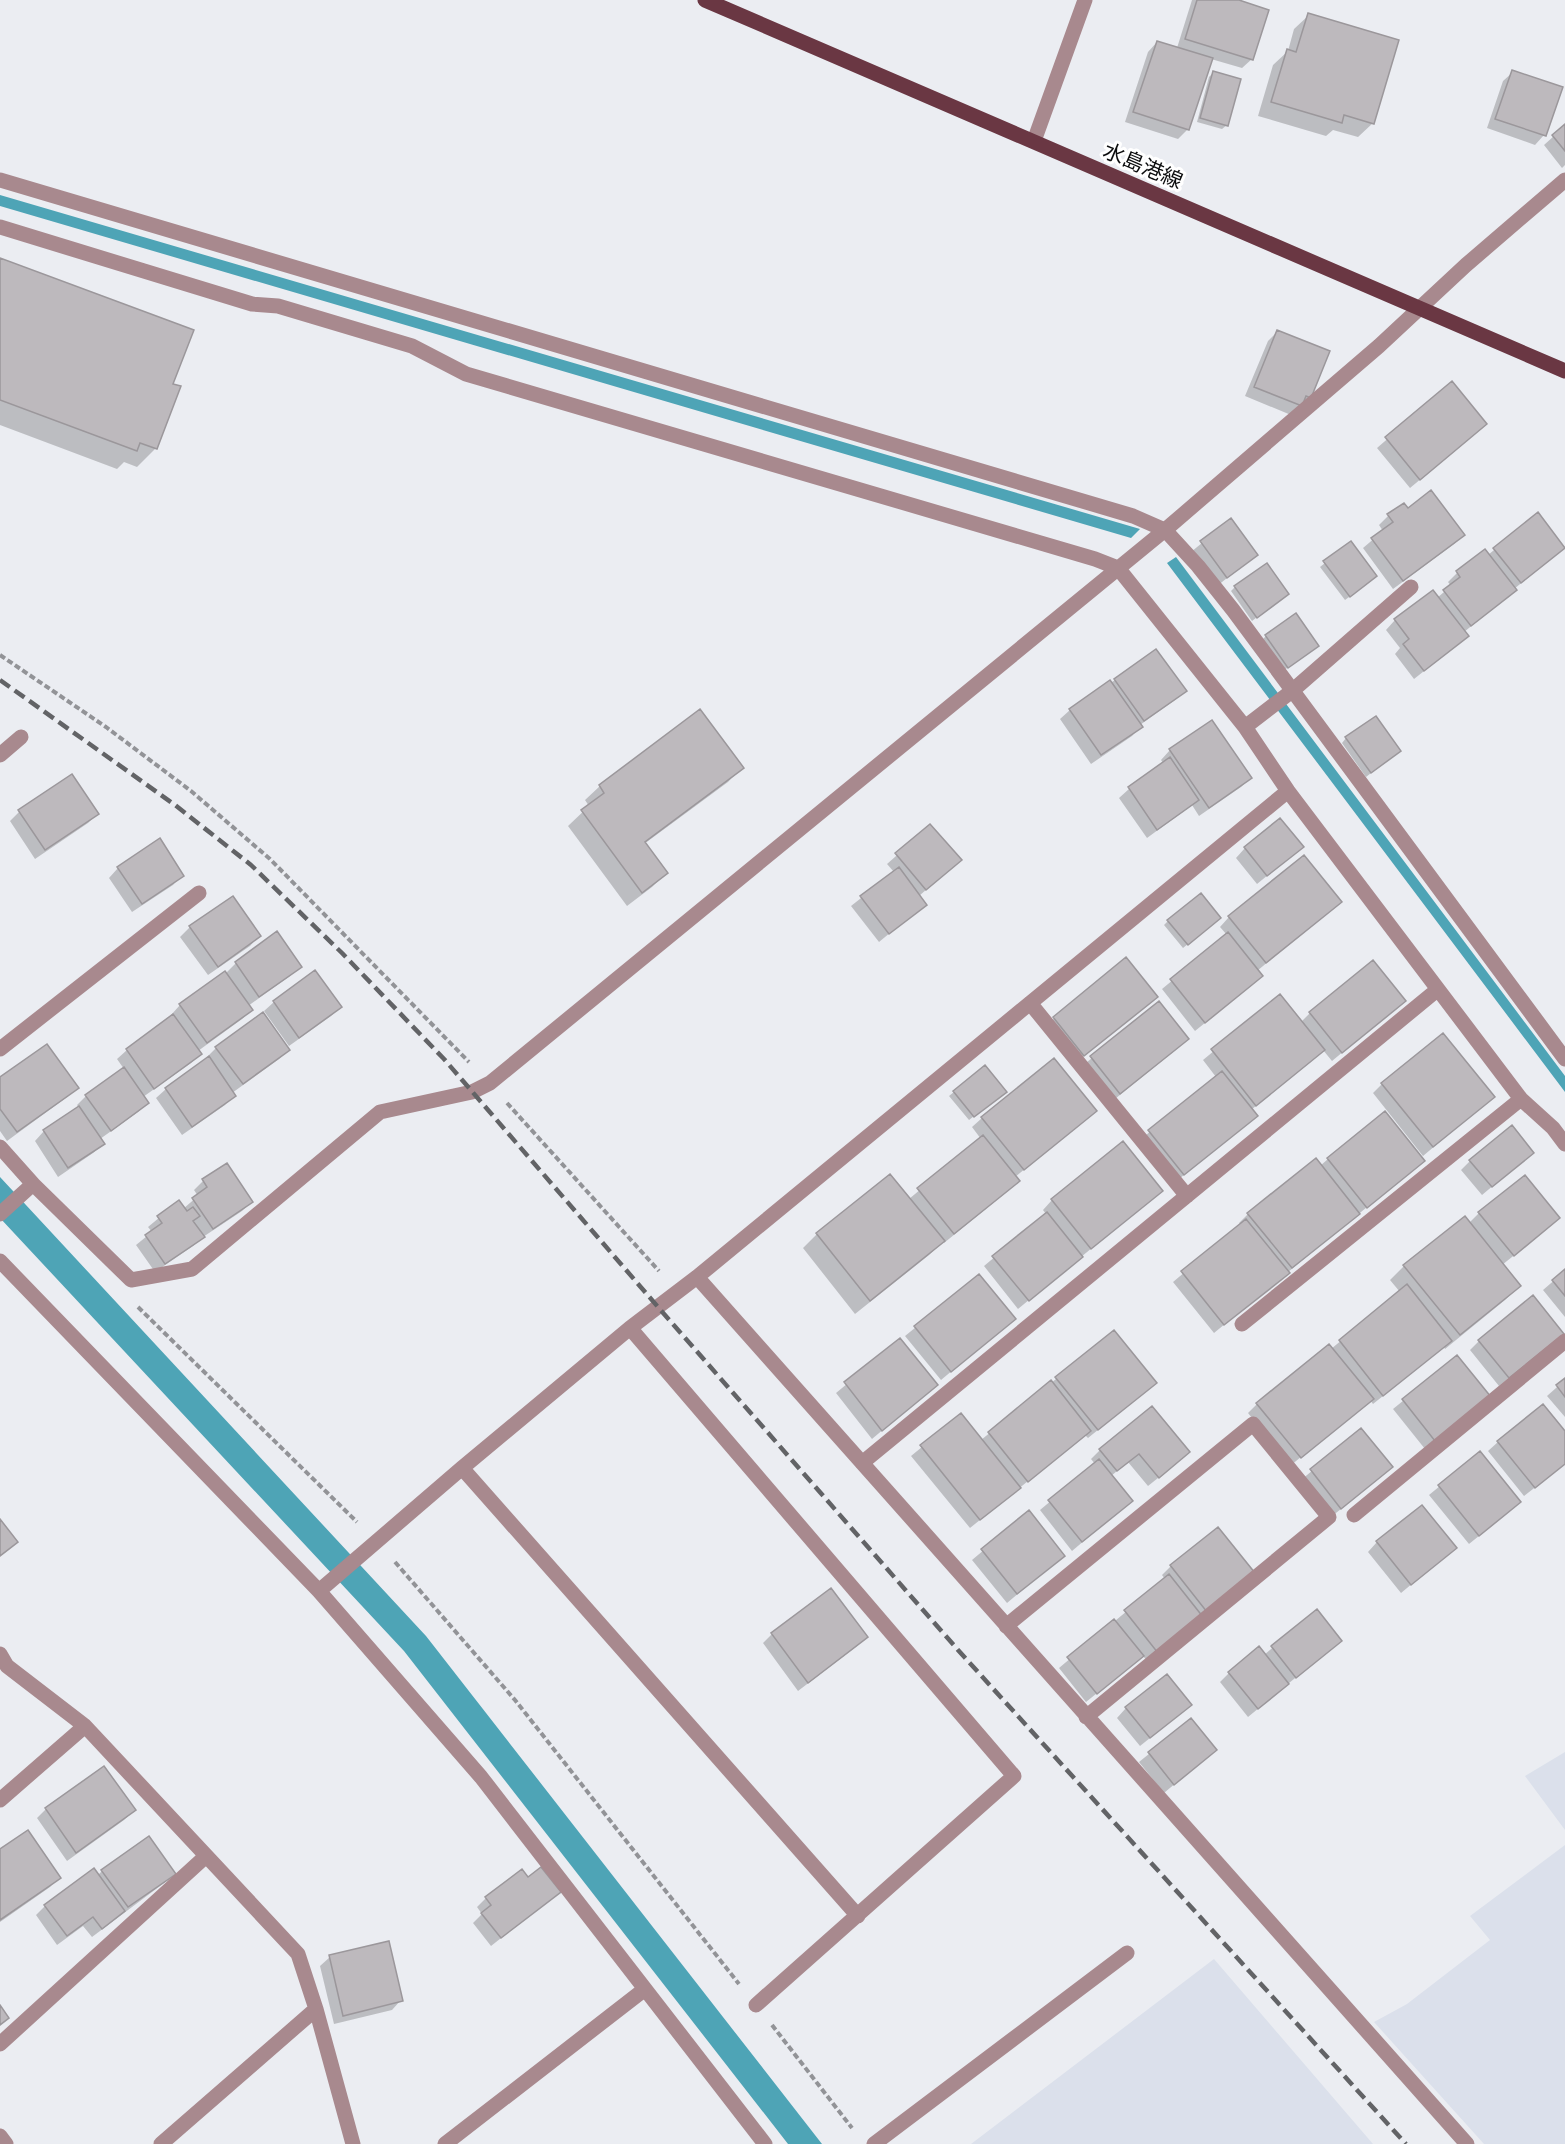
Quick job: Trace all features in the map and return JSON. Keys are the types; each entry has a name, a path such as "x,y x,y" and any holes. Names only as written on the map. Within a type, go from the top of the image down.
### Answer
{"main road":[{"name":"水島港線","path":"705,0 1565,371"}],"street":[{"path":"1034,141 1085,0"},
{"path":"0,180 1133,516 1165,530 1198,566 1289,694 1565,1059"},
{"path":"0,1147 28,1188 131,1280 192,1269 380,1112 472,1092 490,1083 1165,530 1379,346 1466,265 1565,180"},
{"path":"0,227 252,304 278,306 412,346 466,374 1095,558 1118,568 1245,727 1288,790 1437,990 1521,1098 1559,1124 1565,1144"},
{"path":"1245,727 1289,694 1412,587"},
{"path":"0,755 21,737"},
{"path":"322,1588 630,1328 1288,790"},
{"path":"0,1049 199,893"},
{"path":"862,1463 1437,990"},
{"path":"1030,1003 1187,1196"},
{"path":"1242,1324 1521,1098"},
{"path":"0,1214 28,1188"},
{"path":"0,1262 322,1588 482,1777 765,2144"},
{"path":"696,1276 1467,2144"},
{"path":"630,1328 1014,1776 756,2005"},
{"path":"1354,1515 1565,1341"},
{"path":"1006,1626 1253,1424 1329,1517 1086,1717"},
{"path":"462,1468 858,1916"},
{"path":"0,1654 7,1666 85,1726 298,1954 316,2009 353,2144"},
{"path":"0,1800 85,1726"},
{"path":"0,2044 205,1857"},
{"path":"874,2144 1127,1953"},
{"path":"445,2144 645,1989"},
{"path":"160,2144 316,2009"},
{"path":"0,2136 6,2144"}],"path":[{"path":"0,655 106,727 191,791 270,859 490,1083 677,1291"},
{"path":"131,1280 136,1305 371,1545 515,1700 857,2135"}],"shaded area":[{"path":"1565,1752 1565,1830 1525,1776"},
{"path":"1565,1845 1565,2144 1484,2144 1374,2022 1407,2004 1490,1940 1470,1916"},
{"path":"1214,1959 1373,2144 971,2144"}],"water":[{"path":"0,195 1140,529 1131,538 0,206"},
{"path":"1176,557 1565,1076 1565,1092 1167,563"},
{"path":"0,1177 426,1636 822,2144 788,2144 404,1651 0,1218"}],"building":[{"path":"1197,0 1239,0 1269,10 1253,60 1185,39"},
{"path":"1308,13 1399,40 1374,124 1344,115 1342,123 1271,102 1287,49 1296,52"},
{"path":"1157,41 1213,58 1189,130 1133,112"},
{"path":"1512,70 1563,87 1546,136 1495,119"},
{"path":"1213,71 1241,79 1228,126 1200,118"},
{"path":"1565,124 1565,151 1552,135"},
{"path":"0,258 194,330 173,384 181,386 157,449 140,443 137,451 0,400"},
{"path":"1277,330 1330,351 1311,398 1306,396 1302,406 1254,387"},
{"path":"1452,381 1487,424 1420,480 1385,437"},
{"path":"1431,490 1465,535 1403,581 1371,538 1393,522 1387,514 1404,503 1408,508"},
{"path":"1538,512 1565,548 1521,583 1493,548"},
{"path":"1231,518 1258,555 1227,578 1200,541"},
{"path":"1351,541 1377,576 1350,597 1323,561"},
{"path":"1485,549 1517,590 1471,626 1443,590 1460,577 1456,571"},
{"path":"1267,563 1289,594 1257,618 1234,586"},
{"path":"1433,590 1469,636 1424,671 1403,644 1409,639 1394,619"},
{"path":"1296,613 1319,646 1288,668 1265,635"},
{"path":"1156,649 1187,691 1144,721 1114,679"},
{"path":"1110,680 1143,727 1101,755 1069,709"},
{"path":"700,709 744,768 645,842 668,873 642,893 581,810 604,793 599,785"},
{"path":"1376,716 1401,751 1371,773 1345,737"},
{"path":"1212,720 1252,778 1209,808 1169,749"},
{"path":"1170,757 1199,800 1157,830 1128,787"},
{"path":"72,774 99,814 45,850 18,810"},
{"path":"1280,818 1304,847 1267,876 1244,847"},
{"path":"930,824 962,860 926,890 895,853"},
{"path":"160,838 184,876 142,904 117,867"},
{"path":"1304,855 1342,902 1266,963 1228,916"},
{"path":"899,867 927,905 889,934 860,896"},
{"path":"1201,893 1221,918 1188,945 1167,920"},
{"path":"233,896 261,936 218,967 189,926"},
{"path":"277,931 302,967 259,997 235,962"},
{"path":"1228,932 1263,976 1205,1023 1170,979"},
{"path":"1126,957 1158,997 1084,1056 1053,1017"},
{"path":"1373,960 1406,1001 1342,1053 1309,1012"},
{"path":"315,970 342,1007 299,1038 273,1001"},
{"path":"225,971 253,1010 207,1043 179,1004"},
{"path":"1280,994 1325,1050 1256,1106 1211,1049"},
{"path":"1159,1001 1189,1039 1120,1094 1090,1056"},
{"path":"263,1012 290,1050 243,1084 215,1047"},
{"path":"173,1014 202,1054 154,1089 126,1049"},
{"path":"1443,1033 1495,1097 1433,1147 1381,1083"},
{"path":"47,1044 79,1088 17,1132 0,1109 0,1077"},
{"path":"209,1056 236,1096 192,1127 165,1088"},
{"path":"1054,1058 1097,1111 1024,1170 981,1117"},
{"path":"985,1065 1007,1092 974,1117 953,1091"},
{"path":"124,1067 149,1103 111,1131 85,1095"},
{"path":"1222,1071 1258,1116 1184,1175 1148,1130"},
{"path":"79,1106 105,1144 68,1168 43,1130"},
{"path":"1385,1111 1425,1161 1367,1208 1327,1158"},
{"path":"1512,1125 1534,1153 1492,1187 1469,1160"},
{"path":"983,1135 1020,1181 954,1234 917,1188"},
{"path":"1123,1141 1163,1191 1091,1249 1051,1199"},
{"path":"1316,1158 1360,1214 1292,1268 1247,1213"},
{"path":"227,1163 253,1202 213,1229 192,1198 207,1187 202,1179"},
{"path":"890,1174 945,1241 870,1301 816,1233"},
{"path":"1525,1175 1560,1218 1514,1256 1478,1212"},
{"path":"179,1200 187,1211 193,1207 200,1216 193,1221 205,1237 165,1264 145,1235 162,1223 157,1216"},
{"path":"1047,1212 1083,1257 1029,1301 992,1256"},
{"path":"1465,1216 1521,1286 1460,1335 1403,1265"},
{"path":"1246,1219 1290,1273 1224,1325 1181,1271"},
{"path":"1565,1269 1565,1296 1552,1280"},
{"path":"979,1274 1016,1319 951,1372 914,1326"},
{"path":"1407,1284 1452,1341 1383,1396 1339,1340"},
{"path":"1533,1295 1564,1334 1509,1378 1478,1340"},
{"path":"1114,1330 1157,1383 1098,1430 1055,1377"},
{"path":"900,1338 938,1385 882,1431 844,1382"},
{"path":"1329,1344 1374,1399 1301,1458 1256,1403"},
{"path":"1457,1355 1491,1397 1435,1441 1402,1399"},
{"path":"1565,1378 1565,1397 1556,1385"},
{"path":"1051,1380 1091,1431 1028,1482 988,1432"},
{"path":"1543,1404 1565,1431 1565,1464 1535,1488 1497,1441"},
{"path":"1152,1406 1190,1452 1159,1478 1139,1454 1117,1471 1099,1449"},
{"path":"961,1413 1021,1488 980,1520 920,1445"},
{"path":"1361,1428 1393,1467 1341,1509 1310,1469"},
{"path":"1480,1451 1521,1502 1479,1536 1438,1485"},
{"path":"1099,1459 1133,1501 1082,1542 1048,1500"},
{"path":"1422,1505 1457,1548 1411,1585 1376,1541"},
{"path":"1029,1510 1065,1556 1017,1594 981,1549"},
{"path":"0,1519 18,1542 0,1556"},
{"path":"1218,1527 1255,1573 1207,1612 1170,1565"},
{"path":"1169,1574 1203,1617 1158,1653 1124,1610"},
{"path":"831,1588 868,1637 808,1683 771,1633"},
{"path":"1317,1609 1342,1641 1296,1678 1271,1646"},
{"path":"1114,1619 1144,1656 1097,1694 1067,1657"},
{"path":"1259,1646 1289,1684 1258,1709 1228,1672"},
{"path":"1167,1674 1192,1705 1150,1738 1125,1707"},
{"path":"1191,1718 1217,1750 1174,1785 1148,1752"},
{"path":"104,1766 136,1810 76,1853 45,1808"},
{"path":"28,1830 61,1878 0,1920 0,1849"},
{"path":"149,1836 176,1874 128,1907 101,1870"},
{"path":"541,1867 561,1892 501,1938 481,1913 491,1905 485,1897 522,1869 528,1877"},
{"path":"94,1868 125,1911 102,1929 93,1917 67,1936 44,1905"},
{"path":"389,1941 403,2001 343,2016 329,1955"},
{"path":"0,2005 9,2018 0,2025"}],"railway":[{"path":"0,680 175,805 251,865 342,953 444,1059 958,1650 1406,2144"}]}
